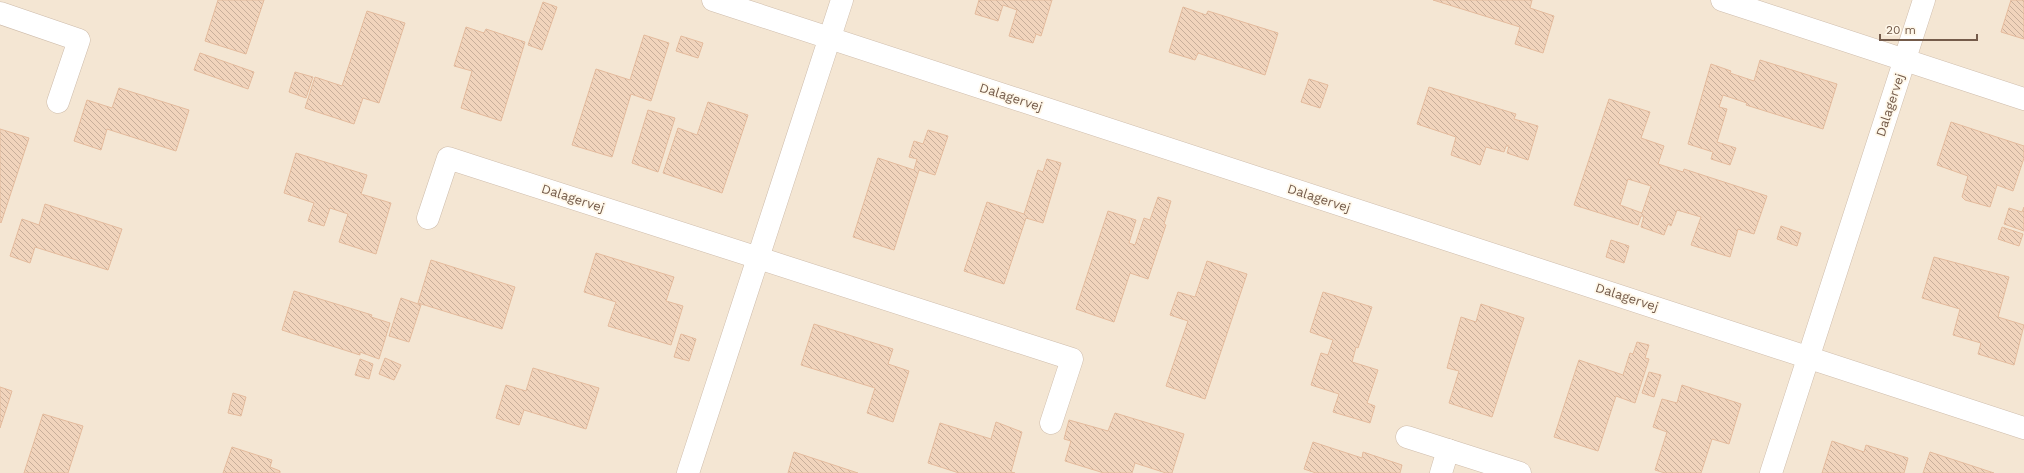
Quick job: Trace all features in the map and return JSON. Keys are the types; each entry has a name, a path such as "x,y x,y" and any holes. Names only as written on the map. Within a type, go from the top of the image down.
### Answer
{"street":[{"name":"Dalagervej","path":"713,0 1809,356 2024,428"},
{"path":"688,473 842,0"},
{"name":"Dalagervej","path":"1722,0 2024,99"},
{"name":"Dalagervej","path":"1771,473 1924,0"},
{"path":"0,13 79,40 58,102"},
{"name":"Dalagervej","path":"428,218 448,158 1072,359 1051,424"},
{"path":"1407,437 1520,473"},
{"path":"1441,473 1448,450"}],"shaded area":[{"path":"0,0 2024,0 2024,473 0,473"}],"building":[{"path":"218,0 264,0 246,54 205,41"},
{"path":"979,0 1052,0 1041,36 1036,34 1033,43 1009,36 1017,10 1003,5 998,21 975,14"},
{"path":"1433,0 1532,0 1530,8 1554,16 1543,53 1515,44 1520,27"},
{"path":"2011,0 2024,0 2024,39 2001,32"},
{"path":"543,2 557,7 542,50 528,45"},
{"path":"1183,7 1206,15 1208,11 1278,33 1265,75 1198,53 1195,60 1169,52"},
{"path":"367,11 405,23 379,103 363,98 354,124 305,108 315,77 342,86"},
{"path":"466,27 484,33 486,29 525,42 501,121 461,108 472,71 454,66"},
{"path":"644,35 669,43 651,101 631,94 612,157 572,145 596,69 630,80"},
{"path":"681,36 703,43 698,58 676,51"},
{"path":"200,53 254,72 248,89 194,70"},
{"path":"1760,60 1837,84 1823,129 1746,105 1747,103 1723,95 1719,107 1727,109 1717,142 1736,148 1730,165 1711,159 1713,152 1688,144 1711,64 1731,71 1730,73 1754,81"},
{"path":"295,72 313,77 306,98 289,92"},
{"path":"1309,79 1328,85 1320,108 1301,102"},
{"path":"1429,87 1516,114 1514,119 1538,126 1528,160 1507,153 1509,146 1506,146 1504,152 1486,147 1480,165 1451,155 1456,137 1417,124"},
{"path":"119,88 189,110 176,151 107,129 101,150 74,141 87,100 112,108"},
{"path":"1609,99 1650,112 1641,138 1664,146 1658,164 1683,172 1684,169 1767,196 1754,234 1738,229 1730,257 1691,245 1701,217 1677,210 1671,226 1668,224 1664,235 1641,227 1644,216 1641,216 1638,225 1574,205","holes":["1628,179 1651,186 1642,213 1620,205"]},
{"path":"708,102 748,115 722,193 663,173 678,128 697,135"},
{"path":"648,110 675,118 658,172 632,163"},
{"path":"1951,122 2024,146 2024,158 2013,191 1997,185 1990,207 1965,200 1962,197 1968,176 1937,165"},
{"path":"0,129 29,138 1,223 0,222"},
{"path":"928,130 948,136 935,175 919,170 894,250 853,237 878,158 914,170 917,159 909,157 914,141 923,144"},
{"path":"296,153 367,175 361,194 391,203 376,254 339,242 348,214 330,208 324,226 308,221 314,203 284,193"},
{"path":"1047,159 1061,163 1043,223 1026,218 1004,284 964,271 987,202 1024,214 1038,170 1043,172"},
{"path":"1158,197 1171,201 1164,224 1166,225 1148,279 1130,273 1114,322 1076,309 1108,211 1136,220 1129,243 1135,245 1144,218 1150,220"},
{"path":"45,204 122,229 108,270 35,247 30,263 10,256 22,219 39,225"},
{"path":"2024,207 2024,231 2004,224 2009,208 2022,212"},
{"path":"1781,226 1801,233 1797,246 1777,239"},
{"path":"2002,227 2023,234 2019,246 1998,239"},
{"path":"1611,240 1629,246 1624,263 1606,257"},
{"path":"596,253 674,277 666,301 683,306 671,345 608,326 616,302 584,292"},
{"path":"1934,257 2009,277 1998,317 2024,325 2014,365 1978,354 1981,343 1953,335 1960,309 1922,298"},
{"path":"431,260 515,287 502,329 418,303"},
{"path":"1207,261 1247,274 1205,399 1166,386 1188,321 1170,315 1178,292 1195,297"},
{"path":"294,291 372,315 371,317 390,323 379,359 360,352 360,355 282,330"},
{"path":"1323,292 1372,307 1358,348 1356,347 1352,362 1378,370 1367,403 1375,406 1370,423 1333,412 1339,394 1311,385 1321,353 1328,355 1333,340 1310,332"},
{"path":"401,298 421,305 409,342 389,336"},
{"path":"1481,304 1524,318 1492,417 1449,403 1459,371 1447,368 1461,317 1476,322"},
{"path":"814,324 893,349 888,364 909,371 893,422 867,413 875,388 801,365"},
{"path":"681,334 696,339 689,361 674,357"},
{"path":"1637,342 1649,345 1645,358 1649,359 1635,403 1616,396 1598,451 1554,437 1579,360 1623,375 1630,353 1633,354"},
{"path":"385,358 401,365 394,380 379,374"},
{"path":"360,359 373,364 369,379 355,375"},
{"path":"533,368 599,388 586,429 524,410 519,425 496,418 506,385 526,391"},
{"path":"1649,372 1661,375 1654,397 1642,393"},
{"path":"1682,385 1741,404 1729,444 1712,439 1701,473 1665,473 1655,470 1667,432 1653,427 1662,399 1677,403"},
{"path":"0,387 12,391 0,428"},
{"path":"233,393 246,397 241,416 228,413"},
{"path":"1115,413 1184,434 1172,473 1166,473 1135,463 1132,473 1104,473 1065,461 1071,441 1064,439 1069,420 1108,431"},
{"path":"43,414 83,426 68,473 24,473"},
{"path":"996,422 1022,432 1011,472 1015,473 959,473 928,463 940,423 991,439"},
{"path":"1832,441 1864,452 1866,445 1908,458 1904,473 1822,473"},
{"path":"1313,442 1362,458 1363,452 1402,465 1400,473 1316,473 1304,469"},
{"path":"232,447 272,460 270,467 280,471 280,473 223,473"},
{"path":"794,452 858,473 788,473"},
{"path":"1930,452 1994,473 1923,473"}]}
